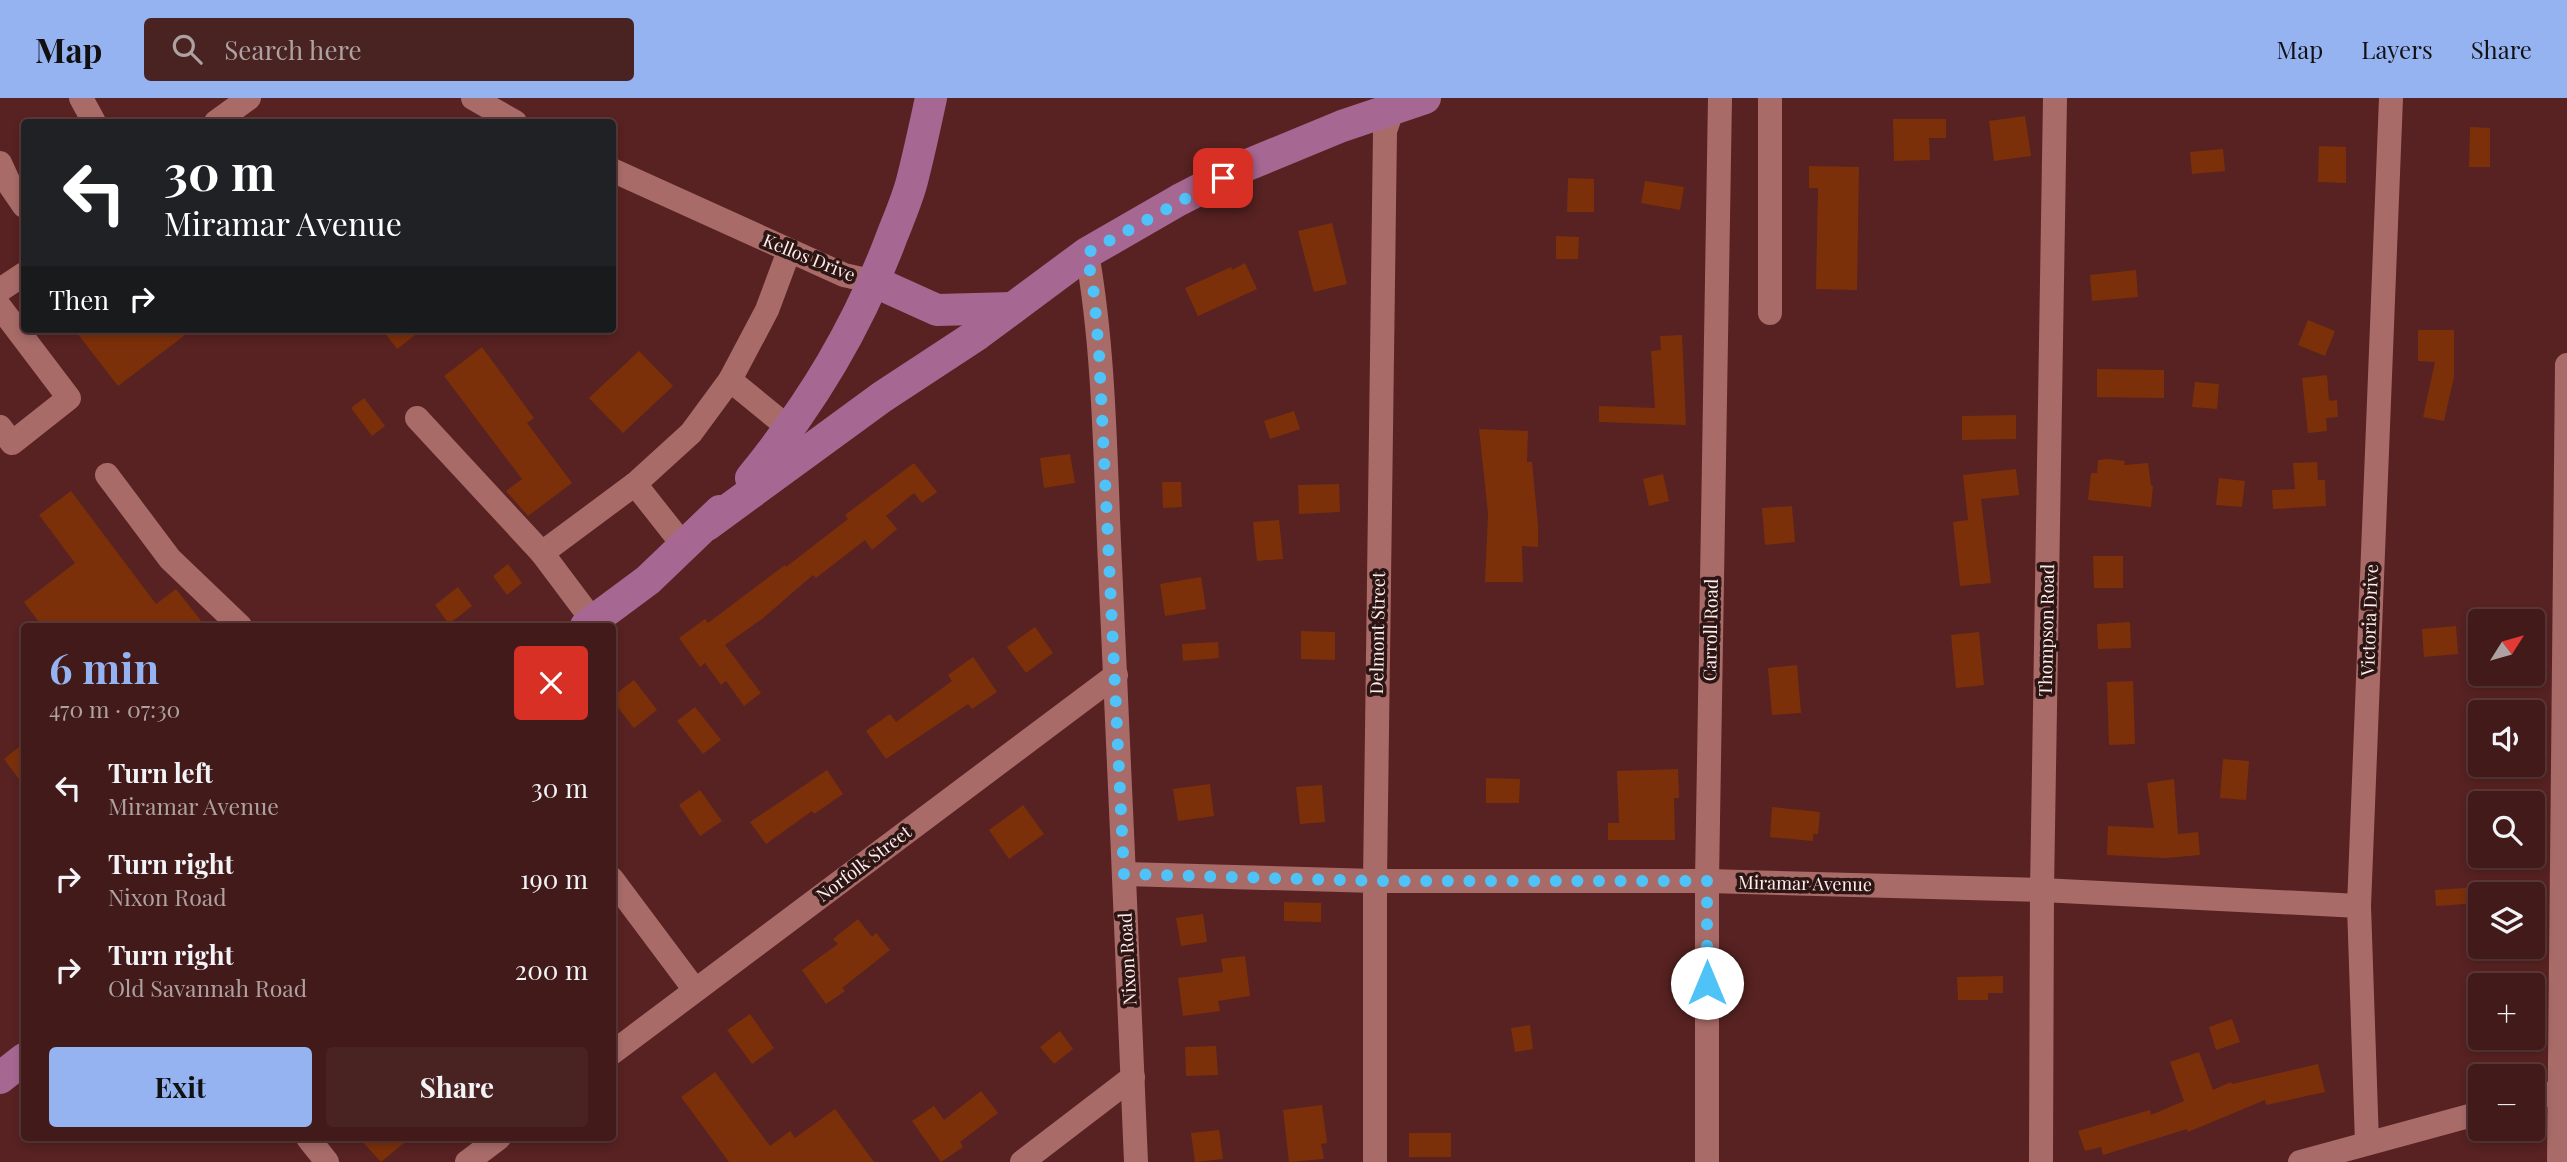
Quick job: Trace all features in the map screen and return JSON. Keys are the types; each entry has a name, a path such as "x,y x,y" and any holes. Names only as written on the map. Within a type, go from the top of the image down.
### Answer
{"main road":[{"path":"591,623 648,580 695,536 748,481 790,429 849,335 874,282 912,183 931,98"},
{"path":"695,536 882,397 978,334 1087,253 1245,166 1406,101"},
{"name":"Kellos Drive","path":"874,282 937,310 1013,307"},
{"path":"0,1078 21,1061"}],"street":[{"path":"81,98 92,119"},
{"path":"219,119 249,98"},
{"path":"473,98 510,119"},
{"name":"Carroll Road","path":"1707,1162 1707,881 1720,98"},
{"path":"1770,98 1770,313"},
{"name":"Thompson Road","path":"2041,1162 2042,890 2055,98"},
{"name":"Victoria Drive","path":"2367,1143 2359,906 2391,98"},
{"name":"Delmont Street","path":"1375,1162 1375,881 1385,131 1406,101"},
{"path":"0,163 21,202"},
{"name":"Kellos Drive","path":"616,172 844,275 874,282"},
{"path":"542,553 635,484 691,433 730,380 767,310 789,251"},
{"name":"Nixon Road","path":"1087,253 1099,353 1116,675 1136,1162"},
{"path":"0,290 21,276"},
{"path":"0,307 69,398 12,443 0,427"},
{"path":"2559,1162 2567,365"},
{"path":"730,380 790,429"},
{"path":"417,418 542,553 589,623"},
{"path":"107,475 170,559 237,623"},
{"path":"635,484 695,536"},
{"name":"Norfolk Street","path":"616,1050 1116,675"},
{"name":"Miramar Avenue","path":"1124,874 1375,881 1707,881 2042,890 2359,906"},
{"path":"616,884 695,990"},
{"path":"1022,1162 1133,1077"},
{"path":"2545,1095 2559,1091"},
{"path":"2300,1162 2468,1116"},
{"path":"311,1141 327,1162"},
{"path":"467,1162 495,1141"}],"building":[{"path":"2025,116 2031,156 1994,161 1989,121"},
{"path":"1893,119 1946,119 1946,138 1929,138 1930,160 1894,161"},
{"path":"2470,127 2490,128 2490,167 2469,167"},
{"path":"2319,146 2346,147 2346,183 2318,182"},
{"path":"2223,149 2225,171 2192,174 2190,152"},
{"path":"1809,166 1859,167 1857,290 1816,289 1818,188 1809,188"},
{"path":"1568,178 1594,179 1594,212 1567,212"},
{"path":"1645,181 1684,187 1680,210 1641,203"},
{"path":"1332,223 1347,284 1314,292 1298,231"},
{"path":"1556,236 1579,237 1578,259 1556,259"},
{"path":"1245,263 1257,289 1198,316 1185,288"},
{"path":"2136,270 2138,297 2092,301 2090,275"},
{"path":"2308,320 2335,331 2325,356 2298,345"},
{"path":"2418,330 2454,330 2454,377 2444,421 2423,417 2435,362 2418,361"},
{"path":"77,333 188,333 118,386"},
{"path":"385,333 418,333 397,349"},
{"path":"1682,335 1686,425 1599,422 1599,406 1655,408 1651,351 1661,350 1660,336"},
{"path":"482,347 534,418 527,423 572,483 528,516 506,491 522,479 444,376"},
{"path":"639,351 673,386 623,433 589,398"},
{"path":"2097,369 2164,370 2164,398 2097,397"},
{"path":"2327,375 2329,401 2337,400 2338,417 2326,418 2327,431 2308,433 2302,378"},
{"path":"2195,382 2219,384 2217,409 2192,407"},
{"path":"364,398 385,426 372,436 351,408"},
{"path":"1294,411 1300,429 1270,439 1264,421"},
{"path":"2016,415 2016,439 1962,440 1962,416"},
{"path":"1479,429 1528,431 1527,462 1532,462 1538,547 1522,546 1523,582 1485,582 1488,513"},
{"path":"1070,454 1075,483 1044,488 1040,458"},
{"path":"2098,460 2125,461 2124,465 2148,463 2153,486 2151,507 2088,500 2091,473 2097,473"},
{"path":"2317,462 2318,480 2325,480 2326,506 2273,509 2272,490 2295,489 2293,463"},
{"path":"914,463 937,492 922,503 914,493 886,516 897,529 872,550 865,540 816,578 813,575 762,619 725,645 761,693 744,706 726,681 721,685 705,663 700,667 679,638 705,619 708,623 785,565 786,567 848,519 845,515"},
{"path":"2016,469 2019,495 1981,499 1991,583 1960,586 1953,522 1968,520 1963,475"},
{"path":"1663,474 1669,501 1649,506 1643,479"},
{"path":"2219,478 2245,481 2242,507 2216,505"},
{"path":"1162,482 1181,482 1182,507 1163,508"},
{"path":"1339,484 1340,512 1299,514 1298,485"},
{"path":"71,491 156,604 176,589 203,623 40,623 24,602 75,563 39,515"},
{"path":"1792,506 1795,542 1765,545 1762,508"},
{"path":"1279,520 1283,559 1257,561 1253,522"},
{"path":"2093,556 2123,556 2123,588 2094,588"},
{"path":"508,564 522,583 507,595 493,576"},
{"path":"1201,577 1206,609 1165,616 1160,584"},
{"path":"458,587 472,606 448,623 435,605"},
{"path":"2130,622 2131,648 2098,649 2097,624"},
{"path":"2456,626 2458,654 2424,657 2422,629"},
{"path":"1035,627 1053,653 1026,673 1007,647"},
{"path":"1301,631 1335,632 1335,660 1301,659"},
{"path":"1979,632 1984,685 1956,688 1951,635"},
{"path":"1218,642 1219,658 1183,661 1182,644"},
{"path":"973,657 997,692 972,709 968,704 886,759 866,731 890,714 896,722 952,681 948,675"},
{"path":"1797,665 1801,713 1772,715 1768,668"},
{"path":"634,680 657,710 634,728 616,705 616,694"},
{"path":"2133,681 2135,744 2109,745 2107,682"},
{"path":"695,707 721,740 703,754 677,721"},
{"path":"21,745 21,782 4,759"},
{"path":"2223,759 2249,761 2246,800 2220,798"},
{"path":"1678,769 1679,798 1674,798 1675,840 1608,840 1608,823 1619,823 1617,771"},
{"path":"827,770 843,794 814,814 812,811 766,844 750,822"},
{"path":"1486,778 1520,779 1519,803 1486,803"},
{"path":"2174,779 2178,834 2198,832 2200,855 2165,858 2107,855 2108,826 2154,828 2147,783"},
{"path":"1210,784 1214,816 1178,821 1173,789"},
{"path":"1322,785 1325,822 1300,824 1296,787"},
{"path":"700,790 722,821 700,836 679,805"},
{"path":"1023,805 1044,834 1009,859 989,830"},
{"path":"1772,807 1820,812 1818,834 1813,834 1813,841 1770,837"},
{"path":"2468,888 2468,904 2436,906 2435,890"},
{"path":"1284,902 1321,903 1321,922 1284,921"},
{"path":"1203,914 1207,942 1181,946 1176,918"},
{"path":"858,919 872,937 876,933 890,950 842,988 845,991 826,1004 802,970 838,944 833,939"},
{"path":"1245,956 1250,996 1218,1001 1220,1011 1183,1016 1178,978 1223,972 1221,959"},
{"path":"2003,976 2003,993 1988,993 1988,1000 1958,1000 1957,977"},
{"path":"750,1014 774,1048 752,1064 727,1030"},
{"path":"2232,1019 2240,1042 2216,1050 2209,1027"},
{"path":"1530,1025 1533,1049 1515,1052 1511,1028"},
{"path":"1060,1031 1073,1049 1054,1064 1040,1047"},
{"path":"1216,1046 1218,1075 1186,1076 1185,1047"},
{"path":"2199,1052 2213,1090 2231,1082 2232,1084 2318,1064 2325,1092 2266,1105 2265,1100 2188,1132 2187,1129 2103,1155 2101,1147 2085,1151 2078,1131 2150,1110 2151,1115 2184,1101 2170,1062"},
{"path":"715,1072 770,1146 790,1131 795,1138 835,1109 874,1162 729,1162 681,1097"},
{"path":"981,1091 998,1113 960,1142 963,1147 941,1162 912,1121 934,1106 944,1120"},
{"path":"1322,1105 1327,1143 1321,1144 1324,1159 1289,1162 1283,1110"},
{"path":"1219,1130 1223,1159 1195,1162 1191,1133"},
{"path":"1409,1133 1451,1133 1451,1157 1409,1157"},
{"path":"362,1141 406,1141 381,1162"}],"route":[{"path":"1223,178 1087,253 1099,353 1124,874 1375,881 1707,881 1707,983"}]}
